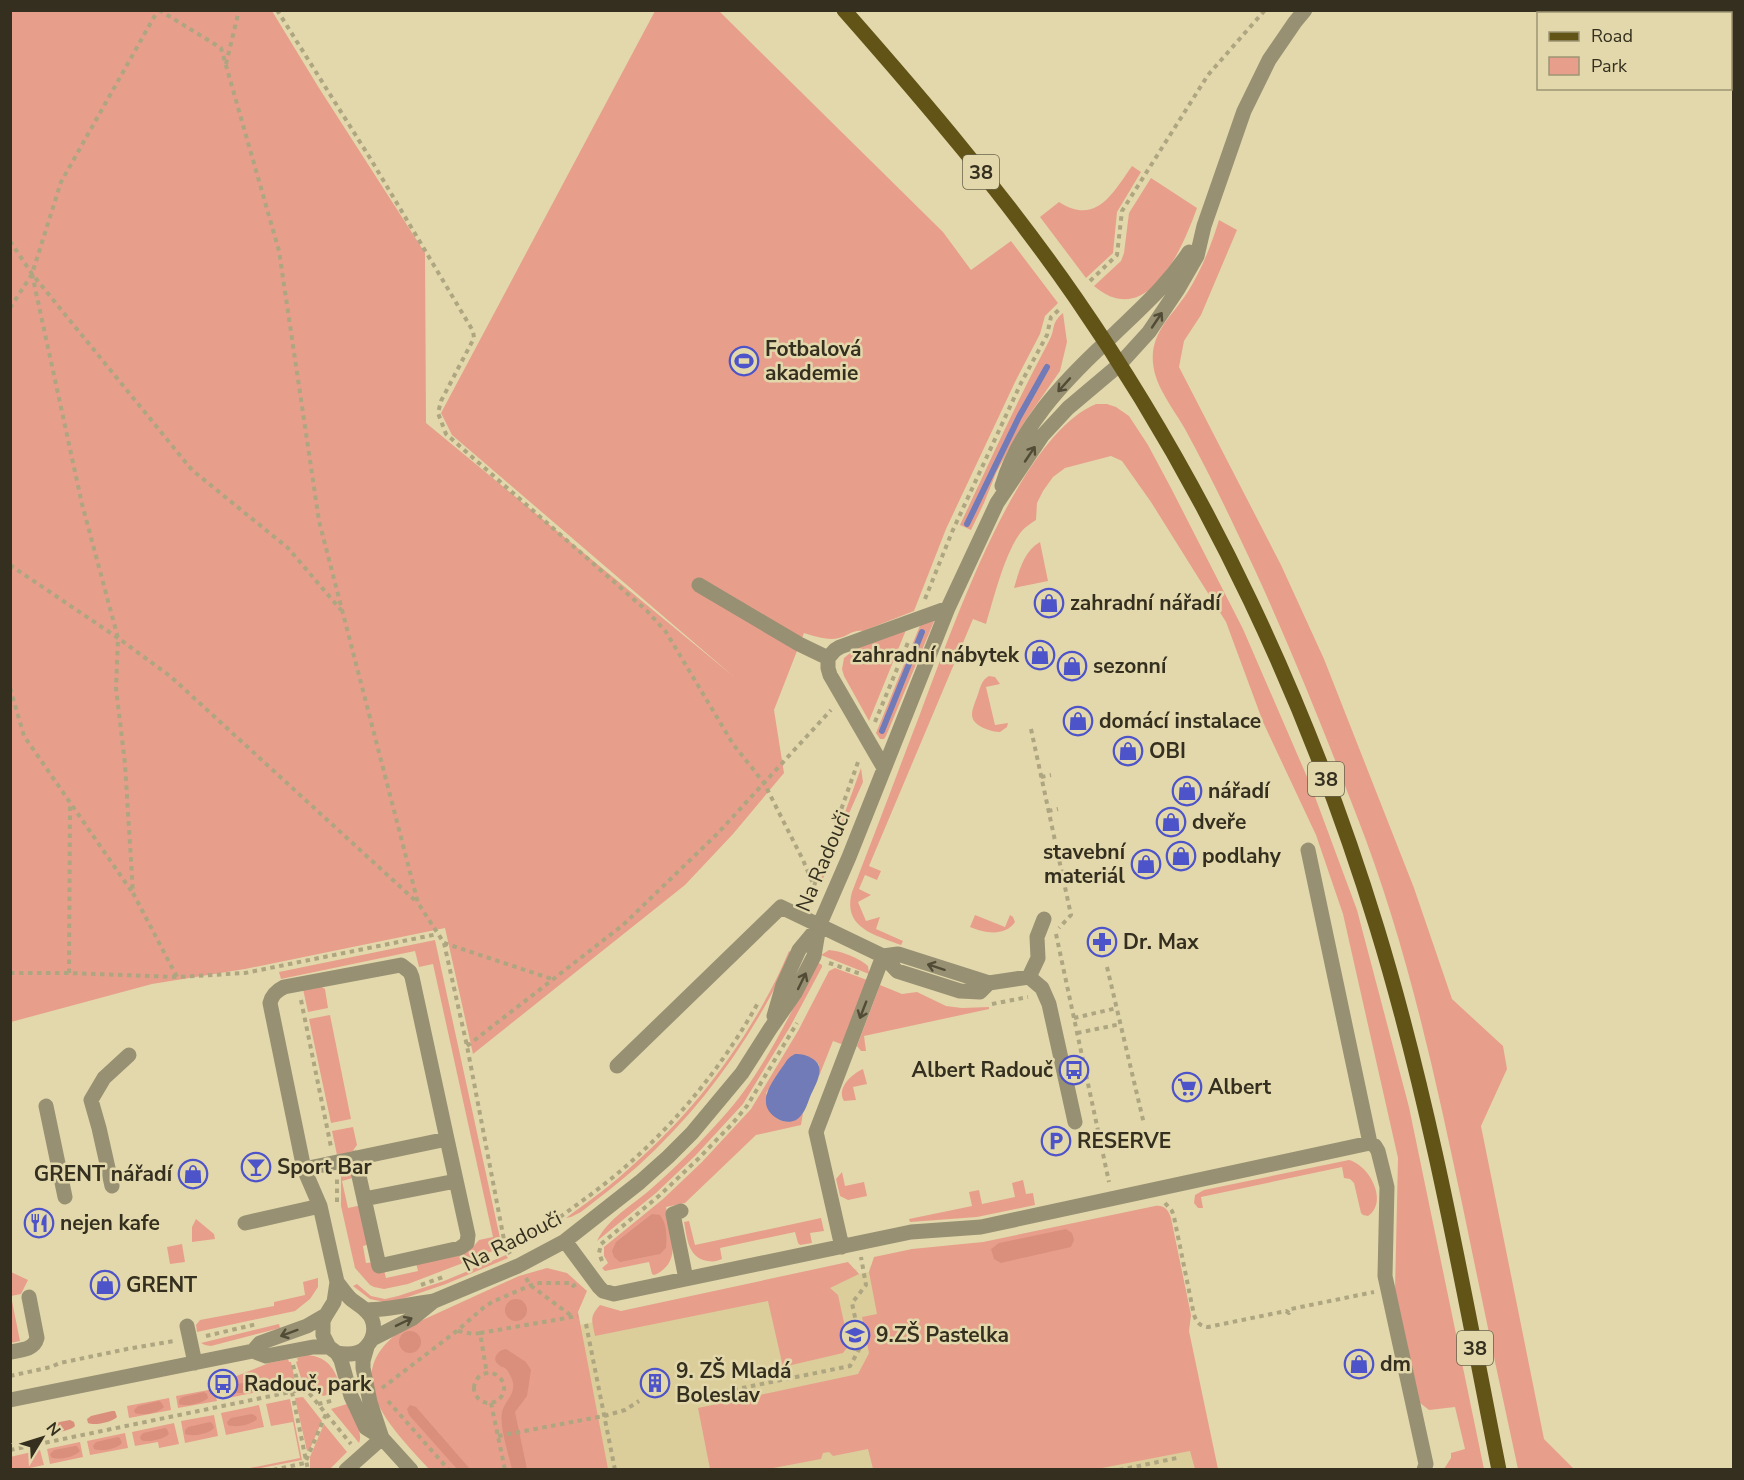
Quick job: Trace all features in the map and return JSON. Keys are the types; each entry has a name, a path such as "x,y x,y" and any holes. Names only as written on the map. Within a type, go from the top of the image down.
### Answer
{"main road":[{"name":"38","path":"844,10 947,129 981,172 1074,296 1105,342 1181,469 1227,555 1284,676 1346,831 1383,948 1424,1103 1499,1470"}],"street":[{"path":"997,502 1008,465 1032,425 1062,386 1170,280 1188,254 1204,226 1244,111 1269,60 1305,10"},
{"name":"Na Radouči","path":"435,1301 518,1266 565,1241 640,1182 692,1133 742,1073 770,1029 783,985 799,950 819,926 849,857 948,608 997,502 1042,436 1068,408 1119,365 1149,332 1197,256 1204,226"},
{"path":"699,585 828,658"},
{"path":"884,768 830,675 828,658 840,647 948,608"},
{"path":"1308,850 1370,1143"},
{"path":"617,1066 781,907 883,956 897,971 939,986 960,991 980,992 989,983 1029,977 1042,988 1049,1004 1075,1122"},
{"path":"1029,977 1038,958 1036,937 1044,919"},
{"path":"847,1253 816,1132 883,956"},
{"path":"356,1158 379,1266 464,1246 468,1235 412,976 401,965 284,987 275,993 270,1003 304,1169 320,1206 337,1282 336,1293 323,1321 322,1335 344,1367 355,1408 366,1428 382,1438 411,1470"},
{"path":"112,1186 91,1100 104,1078 129,1055"},
{"path":"46,1106 65,1197"},
{"path":"304,1169 447,1139"},
{"path":"565,1241 599,1287 609,1294 614,1294 686,1279 847,1253 911,1232 981,1227 1370,1143 1378,1150 1386,1187 1385,1276 1426,1464 1424,1470"},
{"path":"364,1199 456,1181"},
{"path":"245,1223 320,1206"},
{"path":"681,1211 673,1214 686,1279"},
{"path":"337,1282 352,1300 371,1316 374,1332 363,1361 363,1368 370,1402 382,1438"},
{"path":"10,1352 29,1348 36,1342 29,1297"},
{"path":"253,1351 260,1342 307,1326 343,1304 362,1308 393,1309 435,1301"},
{"path":"10,1400 253,1351 266,1356 313,1347 348,1355 354,1354 413,1318 435,1301"},
{"path":"192,1332 195,1363"},
{"path":"346,1470 382,1438"}],"path":[{"path":"10,308 32,274 61,182 159,10 221,48 279,251 319,521 419,904"},
{"path":"226,65 239,10"},
{"path":"277,10 370,158 473,331 474,339 439,407 438,413 446,434 647,611 666,632 733,744 764,783 814,886"},
{"path":"1090,281 1117,255 1122,211 1208,75 1265,10"},
{"path":"10,241 32,274 192,470 288,548 343,612"},
{"path":"32,274 82,504 118,638 116,687 125,764 133,893"},
{"path":"922,608 957,522 1021,383 1047,335 1051,316 1061,308"},
{"path":"10,565 170,676 419,904 444,943 467,1046 505,1245 512,1256"},
{"path":"873,729 910,636"},
{"path":"10,688 24,736 133,893 177,977"},
{"path":"467,1046 623,925 718,833 842,698"},
{"path":"1031,729 1071,915 1056,932 1109,1182"},
{"path":"806,901 814,886 858,762"},
{"path":"1041,777 1051,775"},
{"path":"69,974 70,802"},
{"path":"1048,811 1058,809"},
{"path":"10,973 177,977 245,973 438,934"},
{"path":"444,943 553,979"},
{"path":"824,972 829,963 868,977"},
{"path":"1107,967 1144,1124"},
{"path":"560,1218 631,1161 676,1117 698,1092 735,1041 765,991"},
{"path":"301,1000 333,1156"},
{"path":"1074,1018 1117,1008"},
{"path":"1077,1033 1120,1024"},
{"path":"1162,1202 1168,1205 1174,1217 1194,1315 1202,1326 1208,1328 1286,1311 1289,1313 1291,1310 1375,1292"},
{"path":"847,1253 861,1256 871,1254"},
{"path":"698,1397 850,1366 861,1346 852,1303 866,1285 861,1256"},
{"path":"373,1392 381,1389 483,1308 530,1285 545,1282 571,1283 573,1286 578,1283"},
{"path":"458,1330 473,1334 576,1317 530,1285"},
{"path":"192,1332 262,1323"},
{"path":"585,1324 615,1470"},
{"path":"480,1332 487,1374"},
{"path":"10,1376 93,1356 178,1341"},
{"path":"292,1359 300,1390"},
{"path":"487,1374 498,1376 503,1384 503,1394 491,1403 481,1401 474,1389 477,1380 487,1374"},
{"path":"381,1389 386,1399 449,1470"},
{"path":"10,1450 300,1390 309,1393 353,1447"},
{"path":"292,1392 308,1470"},
{"path":"318,1404 345,1398"},
{"path":"498,1436 604,1416 625,1410 639,1401"},
{"path":"491,1403 505,1470"},
{"path":"305,1463 326,1414"},
{"path":"1119,1470 1177,1458"},
{"path":"273,1470 305,1463"}],"shaded area":[{"name":"9.ZŠ Pastelka","path":"1146,1210 1203,1469 510,1469 486,1344 856,1269 859,1274 869,1272 870,1266"},
{"path":"652,1214 660,1215 664,1222 666,1248 660,1254 620,1262 614,1257 612,1251 616,1242"},
{"path":"1066,1229 1072,1233 1074,1240 1071,1247 1001,1263 994,1259 991,1249 999,1243"},
{"path":"516,1299 524,1302 527,1310 524,1318 516,1321 508,1318 505,1310 508,1302"},
{"path":"410,1331 418,1334 421,1342 418,1350 410,1353 402,1350 399,1342 402,1334"},
{"path":"506,1349 526,1362 531,1370 527,1396 515,1412 527,1469 512,1469 503,1433 502,1413 512,1391 513,1383 507,1370 496,1362 495,1357"},
{"path":"258,1380 263,1386 245,1393 234,1392 233,1388 237,1384"},
{"path":"204,1392 208,1398 202,1401 190,1405 179,1404 182,1397"},
{"path":"159,1401 164,1407 158,1411 146,1414 135,1413 134,1410 138,1406"},
{"path":"410,1405 416,1407 470,1469 457,1469 409,1415 407,1409"},
{"path":"115,1411 117,1417 99,1424 88,1423 87,1419 91,1416"},
{"path":"252,1414 257,1419 251,1423 239,1426 228,1425 227,1422 231,1418"},
{"path":"70,1420 74,1422 73,1428 61,1432 46,1432 45,1428 49,1424"},
{"path":"210,1422 214,1428 208,1432 196,1435 185,1434 188,1427"},
{"path":"165,1428 169,1434 164,1437 152,1441 141,1440 143,1433"},
{"path":"118,1437 122,1443 116,1447 105,1450 94,1449 96,1442"},
{"path":"77,1446 80,1451 70,1457 51,1457 50,1454 54,1450"}],"green space":[{"path":"11,11 272,11 425,253 426,423 733,676 452,435 441,413 655,11 719,11 943,232 971,270 1011,241 1058,303 1045,316 1040,334 946,529 914,611 863,631 835,639 804,633 774,710 784,773 733,834 685,885 473,1054 445,928 245,969 152,984 11,1022"},
{"path":"1132,166 1141,172 1117,212 1113,253 1086,278 1040,217 1059,202 1083,210 1093,208 1110,196"},
{"path":"1151,178 1197,208 1183,243 1160,279 1147,292 1131,299 1113,297 1094,286 1121,261 1129,213"},
{"path":"1219,220 1237,230 1201,315 1184,341 1179,367 1281,565 1324,659 1414,888 1452,999 1503,1046 1507,1069 1481,1126 1544,1439 1574,1469 1518,1469 1442,1108 1418,1009 1390,910 1356,814 1284,635 1218,492 1161,389 1154,372 1153,352 1158,334 1197,276"},
{"path":"1063,313 1067,342 1060,371 1025,421 1008,451 971,530 960,525 1014,409 1051,337 1055,324"},
{"path":"1096,404 1116,407 1129,416 1171,488 1243,629 1311,786 1357,910 1409,1107 1484,1469 1444,1469 1451,1458 1451,1453 1465,1449 1455,1407 1429,1410 1420,1403 1395,1290 1398,1158 1343,914 1316,835 1263,722 1226,622 1151,502 1122,461 1111,456 1065,468 1053,477 1037,503 1036,520 1021,532 1010,551 986,624 973,619 869,866 881,871 877,880 865,875 859,889 871,895 858,902 866,921 880,917 876,929 903,941 901,945 863,928 852,914 850,904 852,892 949,637 989,542 1013,496 1039,455 1067,424"},
{"path":"1040,542 1048,581 1014,588 1026,556"},
{"path":"935,619 886,736 880,739 876,733 921,623"},
{"path":"906,630 869,721 844,676 842,669 844,658 855,649"},
{"path":"989,676 995,677 1000,684 986,687 995,725 1008,723 1007,727 1000,732 980,726 972,716 981,685"},
{"path":"861,768 863,782 819,884"},
{"path":"975,915 1005,927 1010,915 1015,922 1011,927 1000,932 982,931 970,927"},
{"path":"435,940 502,1247 408,1284 384,1289 370,1285 355,1268 341,1206 341,1170 350,1170 356,1177 342,1181 348,1208 362,1205 370,1244 363,1246 366,1263 374,1262 384,1270 386,1278 418,1271 416,1263 473,1247 479,1240 493,1237 433,964 419,967 415,951 281,979 279,972"},
{"path":"829,950 845,953 860,960 868,966 869,974 821,955"},
{"path":"789,951 792,953 762,1012 706,1094 685,1119 638,1166 581,1212 566,1218 601,1192 658,1142 702,1093 760,1010"},
{"path":"817,962 822,967 790,1027 743,1104 695,1156 656,1193 597,1241 608,1225 680,1162 737,1100 763,1063"},
{"path":"835,968 867,980 844,1042 841,1044 833,1041 819,1076 819,1065 816,1061 790,1057 766,1093 779,1120 792,1121 803,1113 801,1125 756,1135 685,1203 666,1207 673,1246 669,1263 663,1270 652,1274 649,1262 605,1271 602,1268 608,1263 604,1256 604,1247 663,1199 702,1162 751,1109 798,1031 829,971"},
{"path":"880,985 902,994 917,992 946,1006 989,1007 989,1009 864,1036 866,1051 861,1051 857,1046"},
{"path":"320,986 325,989 328,1008 308,1012 303,989"},
{"path":"330,1015 351,1119 331,1123 309,1019"},
{"path":"863,1069 867,1084 853,1087 856,1100 844,1101 842,1091 846,1082"},
{"path":"353,1127 357,1145 352,1152 337,1155 332,1131"},
{"path":"1349,1160 1363,1169 1374,1184 1377,1202 1368,1216 1361,1213 1354,1183 1344,1178 1342,1167 1201,1197 1203,1208 1198,1208 1194,1203 1195,1195 1204,1190"},
{"path":"842,1172 845,1186 864,1182 867,1196 848,1200 840,1196 836,1179"},
{"path":"1023,1180 1026,1194 1033,1193 1035,1205 977,1217 910,1222 909,1219 972,1206 969,1192 979,1190 982,1204 1015,1197 1012,1183"},
{"name":"9.ZŠ Pastelka","path":"1155,1206 1165,1208 1171,1218 1191,1315 1189,1331 1218,1469 1195,1469 1190,1451 1097,1469 873,1469 868,1449 833,1456 829,1452 823,1453 821,1459 768,1469 710,1469 698,1408 858,1374 869,1353 862,1317 877,1314 869,1272 874,1257 912,1249 983,1242"},
{"path":"821,1218 824,1231 810,1233 812,1243 800,1245 795,1232 720,1248 722,1259 717,1261 703,1260 694,1254 684,1222 689,1221 695,1245"},
{"path":"196,1219 214,1234 215,1239 192,1242 192,1227"},
{"path":"182,1244 185,1262 170,1264 167,1247"},
{"path":"506,1255 508,1258 446,1284 399,1300 384,1302 370,1299 353,1286 357,1284 371,1296 385,1299 444,1281"},
{"path":"848,1262 859,1274 830,1288 838,1295 849,1345 843,1353 783,1367 768,1301 595,1336 592,1319 600,1305 621,1311"},
{"path":"547,1268 567,1273 587,1291 578,1312 608,1469 429,1469 399,1435 376,1400 372,1381 374,1363 384,1346 405,1328 519,1276"},
{"path":"11,1272 28,1280 21,1294 11,1296 20,1341 11,1343 10,1330"},
{"path":"318,1278 318,1287 310,1299 295,1311 197,1332 196,1325 200,1320 274,1306 274,1302 305,1295 303,1282"},
{"path":"279,1324 280,1328 211,1346 201,1343"},
{"path":"307,1355 327,1362 343,1391 323,1396 302,1381 296,1362 297,1358"},
{"path":"288,1359 291,1362 295,1380 292,1385 228,1398 224,1381 269,1363"},
{"path":"214,1389 217,1401 178,1408 176,1396"},
{"path":"303,1397 322,1421 307,1451 295,1398"},
{"path":"169,1398 171,1410 129,1418 127,1406"},
{"path":"290,1399 302,1460 245,1469 300,1458 293,1422 271,1426 266,1404"},
{"path":"347,1404 360,1434 359,1443 331,1409"},
{"path":"259,1405 264,1427 226,1435 221,1413"},
{"path":"214,1415 218,1436 185,1443 181,1421"},
{"path":"174,1423 179,1444 159,1448 158,1442 135,1446 132,1432"},
{"path":"324,1424 347,1452 330,1469 310,1469 310,1457"},
{"path":"125,1433 128,1448 90,1455 87,1441"},
{"path":"80,1442 83,1457 50,1464 47,1449"},
{"path":"40,1450 44,1465 11,1469 10,1457"}],"water":[{"path":"795,1054 813,1059 820,1072 803,1113 791,1122 778,1119 770,1113 766,1106 766,1098 772,1082 787,1060"}],"waterway":[{"path":"967,524 1019,417 1047,367"},
{"path":"882,731 922,632"}],"place":[{"name":"Fotbalová akademie","path":"744,361"},
{"name":"zahradní nářadí","path":"1049,603"},
{"name":"zahradní nábytek","path":"1040,655"},
{"name":"sezonní","path":"1072,666"},
{"name":"domácí instalace","path":"1078,721"},
{"name":"OBI","path":"1128,751"},
{"name":"nářadí","path":"1187,791"},
{"name":"dveře","path":"1171,822"},
{"name":"podlahy","path":"1181,856"},
{"name":"stavební materiál","path":"1146,864"},
{"name":"Dr. Max","path":"1102,942"},
{"name":"Albert Radouč","path":"1074,1070"},
{"name":"Albert","path":"1187,1087"},
{"name":"RESERVE","path":"1056,1141"},
{"name":"Sport Bar","path":"256,1167"},
{"name":"GRENT nářadí","path":"193,1174"},
{"name":"nejen kafe","path":"39,1223"},
{"name":"GRENT","path":"105,1285"},
{"name":"9.ZŠ Pastelka","path":"855,1335"},
{"name":"dm","path":"1359,1364"},
{"name":"9. ZŠ Mladá Boleslav","path":"655,1383"},
{"name":"Radouč, park","path":"223,1384"}]}
